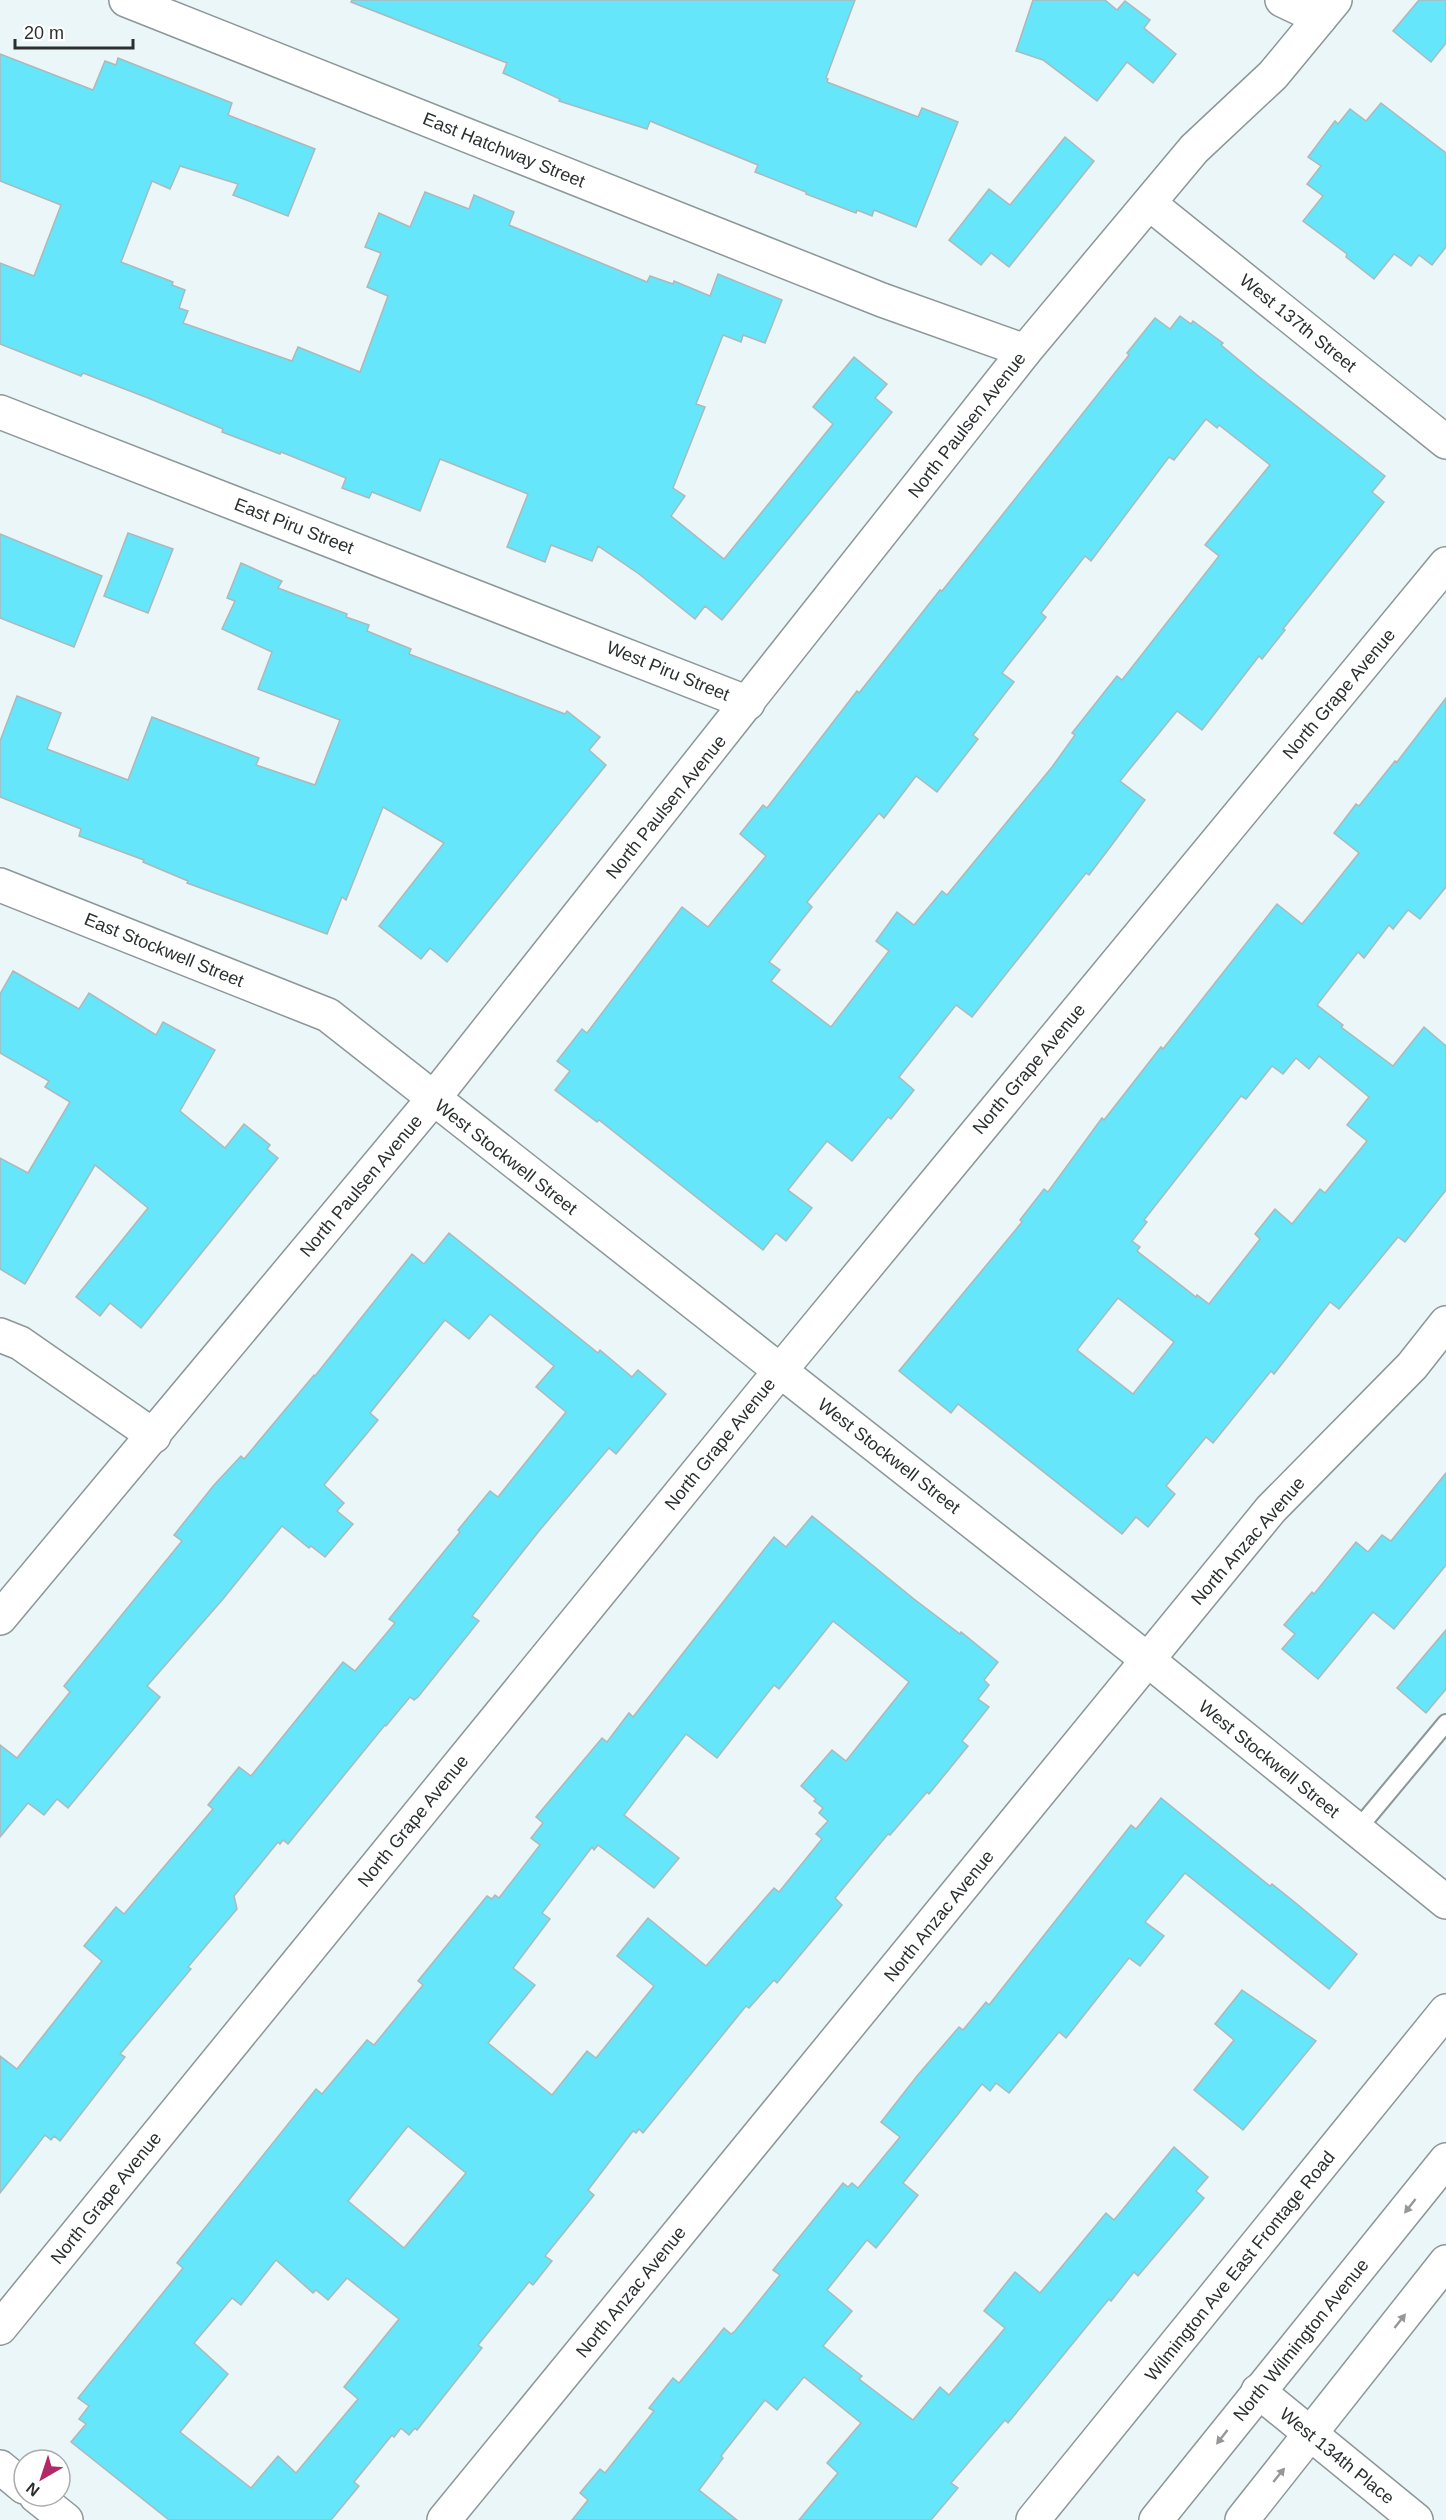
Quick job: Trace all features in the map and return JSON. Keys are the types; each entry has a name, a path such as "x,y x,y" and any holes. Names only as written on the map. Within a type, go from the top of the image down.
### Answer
{"street":[{"name":"East Hatchway Street","path":"126,0 882,300 1026,351"},
{"path":"1282,0 1328,9"},
{"name":"North Paulsen Avenue","path":"0,1618 433,1099 1026,351 1194,149 1273,75 1328,9"},
{"name":"West 137th Street","path":"1150,204 1446,442"},
{"name":"East Piru Street","path":"0,412 588,640"},
{"name":"North Grape Avenue","path":"0,2328 780,1371 1446,564"},
{"name":"West Piru Street","path":"588,640 748,703"},
{"name":"East Stockwell Street","path":"0,885 328,1015"},
{"name":"West Stockwell Street","path":"328,1015 1148,1660 1446,1902"},
{"name":"North Anzac Avenue","path":"444,2520 1271,1509 1412,1366 1446,1323"},
{"path":"10,1339 153,1436"},
{"name":"Wilmington Ave East Frontage Road","path":"1033,2520 1446,2012"},
{"name":"North Wilmington Avenue","path":"1156,2520 1446,2160"},
{"path":"1242,2520 1446,2262"},
{"name":"West 134th Place","path":"1258,2391 1416,2520"},
{"path":"0,2467 12,2477"},
{"path":"51,2508 66,2520"}],"lane":[{"path":"1357,1830 1446,1723"}],"building":[{"path":"352,0 855,0 826,78 827,82 918,117 922,108 958,122 916,227 874,210 872,216 857,210 856,213 806,194 806,192 755,172 758,165 650,121 647,129 559,101 560,99 503,73 507,63 351,2"},
{"path":"1033,0 1105,0 1117,10 1125,1 1150,20 1144,28 1176,54 1153,83 1127,62 1097,101 1043,60 1016,51"},
{"path":"1419,0 1446,0 1446,43 1431,62 1393,31"},
{"path":"0,54 93,90 105,61 116,65 118,58 232,103 228,115 315,149 288,216 233,195 238,184 180,166 170,189 152,181 121,262 173,282 172,285 185,290 179,308 188,311 183,323 292,361 298,347 360,372 388,296 367,287 381,253 365,247 379,213 410,227 425,192 469,209 474,195 514,212 509,225 647,282 650,276 673,284 674,281 710,296 718,274 782,300 765,343 743,335 741,342 723,335 696,404 705,407 673,488 685,496 671,516 724,559 833,424 813,407 854,357 887,384 875,398 892,412 722,620 705,606 695,619 639,574 598,546 592,561 551,545 545,562 507,547 528,494 440,459 420,511 372,492 369,498 342,488 346,478 222,432 223,429 148,398 83,373 81,376 0,344 0,263 34,276 61,205 0,181"},
{"path":"1381,103 1446,153 1446,247 1432,265 1419,255 1411,266 1394,254 1374,279 1346,257 1347,254 1303,221 1323,196 1307,184 1321,166 1308,157 1335,121 1338,124 1350,109 1366,121"},
{"path":"1065,137 1094,161 1009,267 991,253 981,265 949,240 989,189 1010,205"},
{"path":"1180,316 1191,324 1193,321 1223,343 1221,345 1257,375 1385,476 1372,492 1384,502 1283,629 1285,630 1262,659 1259,656 1202,730 1177,711 1120,781 1145,800 1089,875 1086,873 972,1017 956,1005 899,1077 914,1090 891,1119 888,1117 852,1161 827,1141 788,1190 812,1208 786,1241 776,1233 763,1250 599,1120 597,1122 555,1090 570,1071 557,1061 582,1029 587,1033 682,907 708,927 766,856 740,834 763,805 767,808 857,691 859,693 940,590 942,591 1129,355 1127,353 1155,318 1170,329","holes":["1206,419 1217,428 1219,425 1270,465 1205,545 1219,556 1122,680 1117,676 1072,733 1075,735 1052,767 947,895 942,891 914,925 897,912 876,941 889,951 831,1027 771,981 780,970 769,962 812,907 807,902 879,813 884,818 916,776 937,792 978,739 973,735 1014,682 1002,673 1046,617 1041,613 1085,556 1091,561 1169,457 1174,460"]},
{"path":"128,533 173,549 148,613 104,596"},
{"path":"0,534 102,576 74,647 0,618"},
{"path":"241,563 282,581 278,588 347,614 346,617 369,625 367,631 411,649 409,654 565,714 567,711 600,737 589,750 606,765 447,962 430,948 421,959 379,926 444,843 383,807 346,900 342,897 327,934 187,883 188,881 143,862 144,860 79,836 81,829 0,797 0,741 17,696 61,713 47,749 128,780 152,717 259,758 256,765 315,785 340,720 258,689 272,652 222,629 235,601 227,598"},
{"path":"1446,698 1446,887 1420,919 1408,910 1393,929 1389,925 1364,958 1358,952 1317,1005 1343,1025 1341,1027 1393,1066 1424,1027 1446,1046 1446,1190 1405,1242 1398,1237 1339,1309 1330,1302 1274,1374 1271,1371 1213,1443 1206,1437 1166,1486 1175,1494 1148,1527 1136,1517 1122,1534 958,1404 951,1413 899,1371 1022,1222 1020,1220 1044,1189 1048,1192 1102,1118 1104,1120 1161,1047 1163,1049 1277,904 1302,924 1316,907 1359,853 1334,833 1356,804 1359,806 1395,761 1397,762","holes":["1319,1056 1369,1097 1347,1125 1367,1141 1325,1193 1320,1189 1292,1224 1275,1209 1255,1234 1260,1239 1209,1304 1197,1295 1196,1297 1137,1251 1140,1247 1132,1241 1147,1222 1144,1220 1241,1096 1246,1099 1272,1066 1283,1074 1296,1058 1309,1069","1118,1298 1174,1342 1133,1394 1077,1350"]},
{"path":"13,971 79,1009 89,993 156,1035 163,1022 215,1050 180,1111 225,1148 244,1124 270,1145 267,1149 278,1158 141,1328 110,1303 100,1316 76,1297 148,1208 95,1165 25,1284 0,1269 0,1158 28,1173 70,1102 45,1087 49,1081 0,1053 0,994"},
{"path":"449,1233 598,1353 600,1350 632,1377 638,1370 666,1394 616,1454 609,1448 539,1531 472,1616 479,1621 418,1697 414,1700 410,1697 288,1844 283,1840 280,1844 278,1842 234,1896 237,1909 188,1967 191,1969 120,2054 125,2057 60,2141 54,2136 51,2140 45,2135 0,2193 0,2056 17,2069 102,1961 84,1946 116,1907 124,1914 213,1809 208,1805 239,1767 251,1776 343,1662 355,1671 395,1623 389,1619 460,1532 458,1530 490,1491 498,1497 566,1412 536,1387 554,1366 490,1314 469,1339 445,1320 370,1413 378,1420 324,1485 344,1503 337,1511 353,1524 325,1557 311,1546 309,1548 282,1526 223,1599 147,1686 160,1697 68,1808 57,1799 44,1815 28,1803 0,1837 0,1745 17,1758 70,1692 64,1686 182,1541 174,1535 214,1485 241,1456 244,1459 315,1376 412,1254 424,1264"},
{"path":"1446,1473 1446,1565 1394,1629 1373,1612 1318,1679 1282,1649 1295,1634 1284,1625 1312,1592 1314,1594 1356,1542 1368,1552 1382,1535 1391,1541"},
{"path":"812,1516 914,1599 960,1634 961,1632 998,1662 984,1680 989,1685 978,1699 989,1707 962,1741 968,1746 929,1794 927,1792 890,1835 888,1834 835,1898 842,1905 777,1983 774,1980 749,2008 746,2006 643,2133 639,2129 636,2133 633,2131 588,2190 594,2195 545,2256 552,2261 533,2285 529,2282 478,2345 482,2348 417,2430 415,2428 409,2435 401,2428 394,2437 392,2435 354,2482 359,2486 331,2520 169,2520 71,2442 86,2424 79,2419 89,2406 78,2398 183,2268 177,2263 316,2089 322,2094 367,2040 374,2045 423,1985 418,1981 487,1896 492,1899 495,1895 499,1898 540,1845 531,1838 543,1823 536,1817 602,1738 607,1742 629,1713 633,1717 774,1537 786,1547","holes":["833,1621 909,1682 846,1761 832,1750 801,1786 823,1808 819,1813 828,1821 816,1834 822,1839 779,1892 774,1888 706,1966 648,1918 617,1956 654,1986 596,2058 587,2051 552,2095 488,2043 535,1985 513,1968 550,1919 542,1913 592,1847 594,1850 598,1845 654,1888 679,1858 624,1815 686,1734 717,1758 774,1685 779,1689","408,2126 466,2173 404,2248 348,2201","276,2260 313,2293 316,2290 328,2300 347,2278 399,2319 344,2387 358,2399 296,2473 278,2456 251,2488 180,2432 228,2374 194,2343 232,2298 241,2305"]},
{"path":"1446,1630 1446,1689 1426,1713 1397,1688"},
{"path":"1161,1798 1270,1886 1272,1884 1357,1954 1329,1989 1185,1873 1145,1922 1164,1936 1140,1966 1129,1958 1066,2038 1059,2032 1009,2093 996,2083 990,2091 982,2084 903,2183 918,2195 876,2248 867,2240 827,2290 852,2311 823,2346 862,2376 859,2379 913,2420 940,2387 949,2395 1005,2328 984,2311 1015,2272 1040,2293 1106,2213 1114,2220 1174,2147 1208,2177 1196,2191 1204,2198 1138,2276 1134,2272 1111,2301 1109,2299 1008,2423 1005,2420 951,2483 958,2488 931,2520 799,2520 838,2473 827,2463 861,2423 804,2377 777,2410 765,2400 721,2456 723,2458 699,2490 737,2520 572,2520 588,2500 580,2493 600,2469 605,2473 654,2411 649,2408 673,2378 679,2383 724,2328 731,2334 735,2331 780,2275 773,2270 843,2183 848,2187 852,2183 858,2188 900,2137 881,2122 917,2076 959,2027 963,2030 986,2002 989,2005 1131,1825 1136,1829"},
{"path":"1242,1990 1316,2041 1243,2130 1194,2090 1234,2040 1215,2024"}]}
